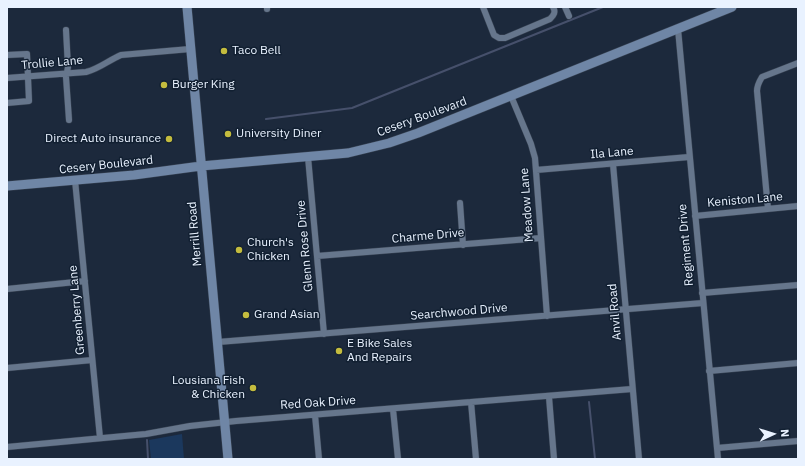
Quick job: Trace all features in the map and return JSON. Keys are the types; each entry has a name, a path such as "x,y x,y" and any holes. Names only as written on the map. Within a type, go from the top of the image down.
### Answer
{"main road":[{"name":"Merrill Road","path":"186,7 228,459"},
{"name":"Cesery Boulevard","path":"7,186 134,175 201,166 348,153 389,143 511,96 732,7"}],"street":[{"path":"483,7 494,35 499,38 505,38 550,19 554,15 553,7"},
{"path":"565,7 568,16"},
{"name":"Regiment Drive","path":"678,29 718,459"},
{"path":"66,30 68,67 66,77 69,120"},
{"name":"Trollie Lane","path":"7,78 86,72 96,70 121,55 190,49"},
{"path":"7,55 27,54 29,101 7,103"},
{"path":"768,209 757,86 762,78 798,63"},
{"name":"Meadow Lane","path":"511,96 531,144 535,158 548,316"},
{"name":"Glenn Rose Drive","path":"308,157 324,334"},
{"name":"Ila Lane","path":"536,170 689,157"},
{"name":"Anvil Road","path":"613,164 638,459"},
{"name":"Greenberry Lane","path":"75,180 100,438"},
{"path":"460,203 463,245"},
{"name":"Keniston Lane","path":"695,216 798,206"},
{"name":"Charme Drive","path":"317,256 541,238"},
{"path":"7,288 85,281"},
{"path":"702,293 798,285"},
{"name":"Searchwood Drive","path":"218,342 703,304"},
{"path":"7,368 92,360"},
{"path":"709,371 798,363"},
{"name":"Red Oak Drive","path":"7,447 146,434 190,426 225,422 632,389"},
{"path":"549,396 554,459"},
{"path":"471,402 476,459"},
{"path":"393,409 398,459"},
{"path":"316,415 319,459"},
{"path":"717,448 798,441"}],"shaded area":[{"path":"182,434 184,459 151,459 149,440"}],"waterway":[{"path":"266,119 352,108 603,7"},
{"path":"589,402 595,459"},
{"path":"147,440 148,459"}],"place":[{"name":"Taco Bell","path":"224,51"},
{"name":"Burger King","path":"164,85"},
{"name":"University Diner","path":"228,134"},
{"name":"Direct Auto insurance","path":"169,139"},
{"name":"Church's Chicken","path":"239,250"},
{"name":"Grand Asian","path":"246,315"},
{"name":"E Bike Sales And Repairs","path":"339,351"},
{"name":"Lousiana Fish & Chicken","path":"253,388"}]}
